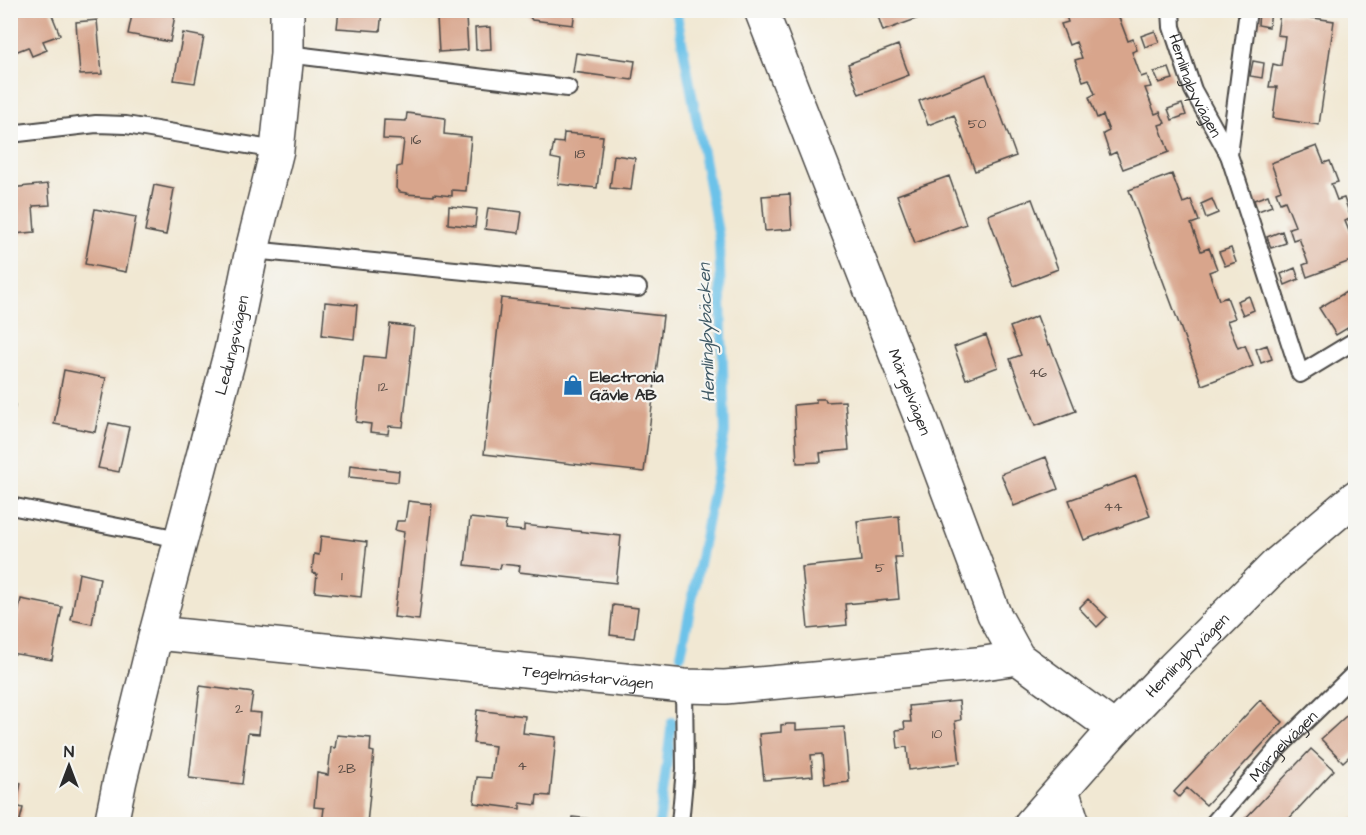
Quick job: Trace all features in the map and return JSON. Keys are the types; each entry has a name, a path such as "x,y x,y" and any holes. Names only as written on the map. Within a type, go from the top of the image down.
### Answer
{"street":[{"name":"Ledungsvägen","path":"111,825 156,633 231,351 252,250 277,150 287,54 287,10"},
{"name":"Märgelvägen","path":"760,10 922,421 994,614 1018,658 1115,729"},
{"name":"Hemlingbyvägen","path":"1031,825 1115,729 1173,668 1278,563 1356,497"},
{"name":"Tegelmästarvägen","path":"156,633 684,686 725,687 977,664 1018,658"},
{"path":"1062,790 1073,825"}],"lane":[{"name":"Hemlingbyvägen","path":"1171,10 1172,27 1193,90 1229,155 1300,374 1356,340"},
{"name":"Hemlingbyvägen","path":"1229,155 1248,10"},
{"path":"287,54 568,88"},
{"path":"10,134 96,124 126,124 277,150"},
{"path":"252,250 638,288"},
{"path":"10,506 180,539"},
{"name":"Märgelvägen","path":"1215,824 1281,746 1356,672"},
{"path":"680,825 685,769 684,686"}],"building":[{"path":"10,10 50,10 60,35 43,41 47,50 32,56 28,47 10,54"},
{"path":"133,10 176,10 170,42 128,34"},
{"path":"339,10 382,10 380,31 337,28"},
{"path":"527,10 575,10 573,25 532,20"},
{"path":"876,10 938,10 938,11 883,31"},
{"path":"1064,10 1122,10 1123,14 1118,15 1128,41 1133,39 1137,50 1132,52 1141,77 1147,75 1151,87 1145,88 1155,114 1160,112 1165,123 1159,125 1169,152 1123,169 1116,152 1110,155 1103,134 1109,131 1103,115 1097,118 1089,97 1095,94 1089,79 1083,81 1075,60 1082,58 1076,42 1069,45 1061,24 1068,22"},
{"path":"1259,10 1271,12 1269,27 1258,25"},
{"path":"1280,13 1334,21 1319,125 1273,118 1277,87 1269,87 1273,64 1281,66 1285,36 1277,35"},
{"path":"466,17 468,50 439,52 437,18"},
{"path":"97,20 102,74 80,75 76,22"},
{"path":"490,27 491,49 476,50 475,28"},
{"path":"1155,31 1159,42 1145,47 1141,36"},
{"path":"183,33 204,37 195,83 174,80"},
{"path":"898,45 909,75 859,94 848,64"},
{"path":"576,53 635,61 632,80 573,72"},
{"path":"1253,61 1264,63 1262,78 1250,76"},
{"path":"1169,68 1173,79 1159,83 1154,72"},
{"path":"986,74 1016,156 975,171 954,115 928,125 919,101"},
{"path":"1182,104 1186,115 1172,120 1168,109"},
{"path":"407,113 445,118 444,134 471,137 466,191 452,190 452,196 434,194 434,196 406,194 396,188 397,167 401,166 404,140 383,139 384,120 406,121"},
{"path":"564,133 603,136 597,188 558,184 561,160 551,158 554,142 563,143"},
{"path":"1317,146 1324,163 1330,161 1338,182 1331,184 1337,200 1344,198 1351,218 1345,221 1351,236 1356,235 1356,259 1307,277 1303,265 1308,263 1299,238 1293,240 1289,228 1295,226 1285,201 1280,203 1276,192 1281,190 1271,163"},
{"path":"614,155 635,158 631,190 610,188"},
{"path":"1172,174 1183,203 1191,200 1199,221 1191,224 1201,251 1209,248 1217,269 1209,272 1219,300 1227,297 1235,318 1227,321 1238,348 1245,345 1253,366 1202,385 1129,190"},
{"path":"949,176 966,224 915,243 897,195"},
{"path":"48,184 50,205 33,206 35,232 14,234 10,188"},
{"path":"154,185 174,189 166,235 145,231"},
{"path":"790,194 792,229 765,231 762,196"},
{"path":"1268,195 1272,206 1258,211 1254,200"},
{"path":"1032,199 1058,269 1014,286 988,215"},
{"path":"1212,199 1218,213 1206,218 1201,204"},
{"path":"449,206 477,209 475,227 448,224"},
{"path":"488,208 522,212 519,233 485,229"},
{"path":"95,209 136,217 126,272 85,264"},
{"path":"1282,231 1286,243 1271,248 1267,237"},
{"path":"1231,248 1236,262 1225,266 1219,252"},
{"path":"1295,268 1299,279 1285,285 1281,274"},
{"path":"1356,286 1356,323 1336,335 1319,308"},
{"path":"1249,296 1254,310 1243,315 1237,301"},
{"name":"Electronia Gävle AB","path":"501,298 663,316 644,472 484,454"},
{"path":"325,302 357,305 354,339 322,335"},
{"path":"1037,316 1076,411 1035,426 1010,359 1021,355 1010,327"},
{"path":"390,324 414,327 403,427 389,426 388,434 370,432 371,424 356,422 364,356 386,358"},
{"path":"986,335 998,367 966,379 954,347"},
{"path":"1267,345 1272,359 1261,363 1256,349"},
{"path":"64,370 106,378 95,432 54,424"},
{"path":"816,399 825,399 826,402 845,401 849,450 820,453 821,462 797,463 794,405 816,403"},
{"path":"10,404 15,405 12,422 10,422"},
{"path":"109,423 129,427 119,472 98,468"},
{"path":"1046,457 1058,489 1014,506 1001,474"},
{"path":"350,465 399,471 398,482 349,477"},
{"path":"1136,476 1150,516 1084,540 1069,500"},
{"path":"408,501 432,504 419,620 394,617 404,532 395,530 397,521 405,521"},
{"path":"899,516 902,557 895,557 899,599 845,604 847,625 808,629 802,567 861,561 857,521"},
{"path":"470,518 506,522 505,529 524,531 524,525 621,536 616,583 519,572 520,566 501,564 500,569 465,565"},
{"path":"321,536 367,542 361,597 315,592 317,574 312,573 314,554 319,555"},
{"path":"79,573 100,578 92,624 71,620"},
{"path":"21,599 62,607 52,660 10,653"},
{"path":"1088,599 1107,617 1097,627 1079,608"},
{"path":"613,605 638,608 634,638 610,635"},
{"path":"200,686 253,693 250,712 261,713 259,734 248,733 242,784 189,778"},
{"path":"1260,700 1283,722 1206,805 1187,788 1179,797 1174,792"},
{"path":"959,701 961,720 955,721 960,763 909,770 907,747 898,748 896,730 905,729 904,722 911,722 909,706"},
{"path":"1356,707 1356,750 1343,762 1321,739"},
{"path":"477,710 525,716 523,733 556,737 550,796 537,795 536,805 520,803 520,809 474,803 477,777 491,778 495,746 473,743"},
{"path":"796,724 796,730 844,727 849,782 825,785 822,754 811,755 813,776 764,780 759,734 781,732 781,725"},
{"path":"337,735 371,738 370,751 374,752 367,824 322,824 324,808 314,807 317,773 328,775 331,747 335,748"},
{"path":"1311,749 1334,770 1284,824 1241,823"},
{"path":"10,780 21,783 16,806 23,808 19,824 10,823"},
{"path":"572,817 610,821 609,824 562,824 562,822 571,823"},
{"path":"1356,818 1356,824 1338,824"}],"waterway":[{"name":"Hemlingbybäcken","path":"676,10 719,238 725,432 681,655"},
{"name":"Hemlingbybäcken","path":"659,824 672,722"}],"place":[{"name":"Electronia Gävle AB","path":"573,385"}]}
